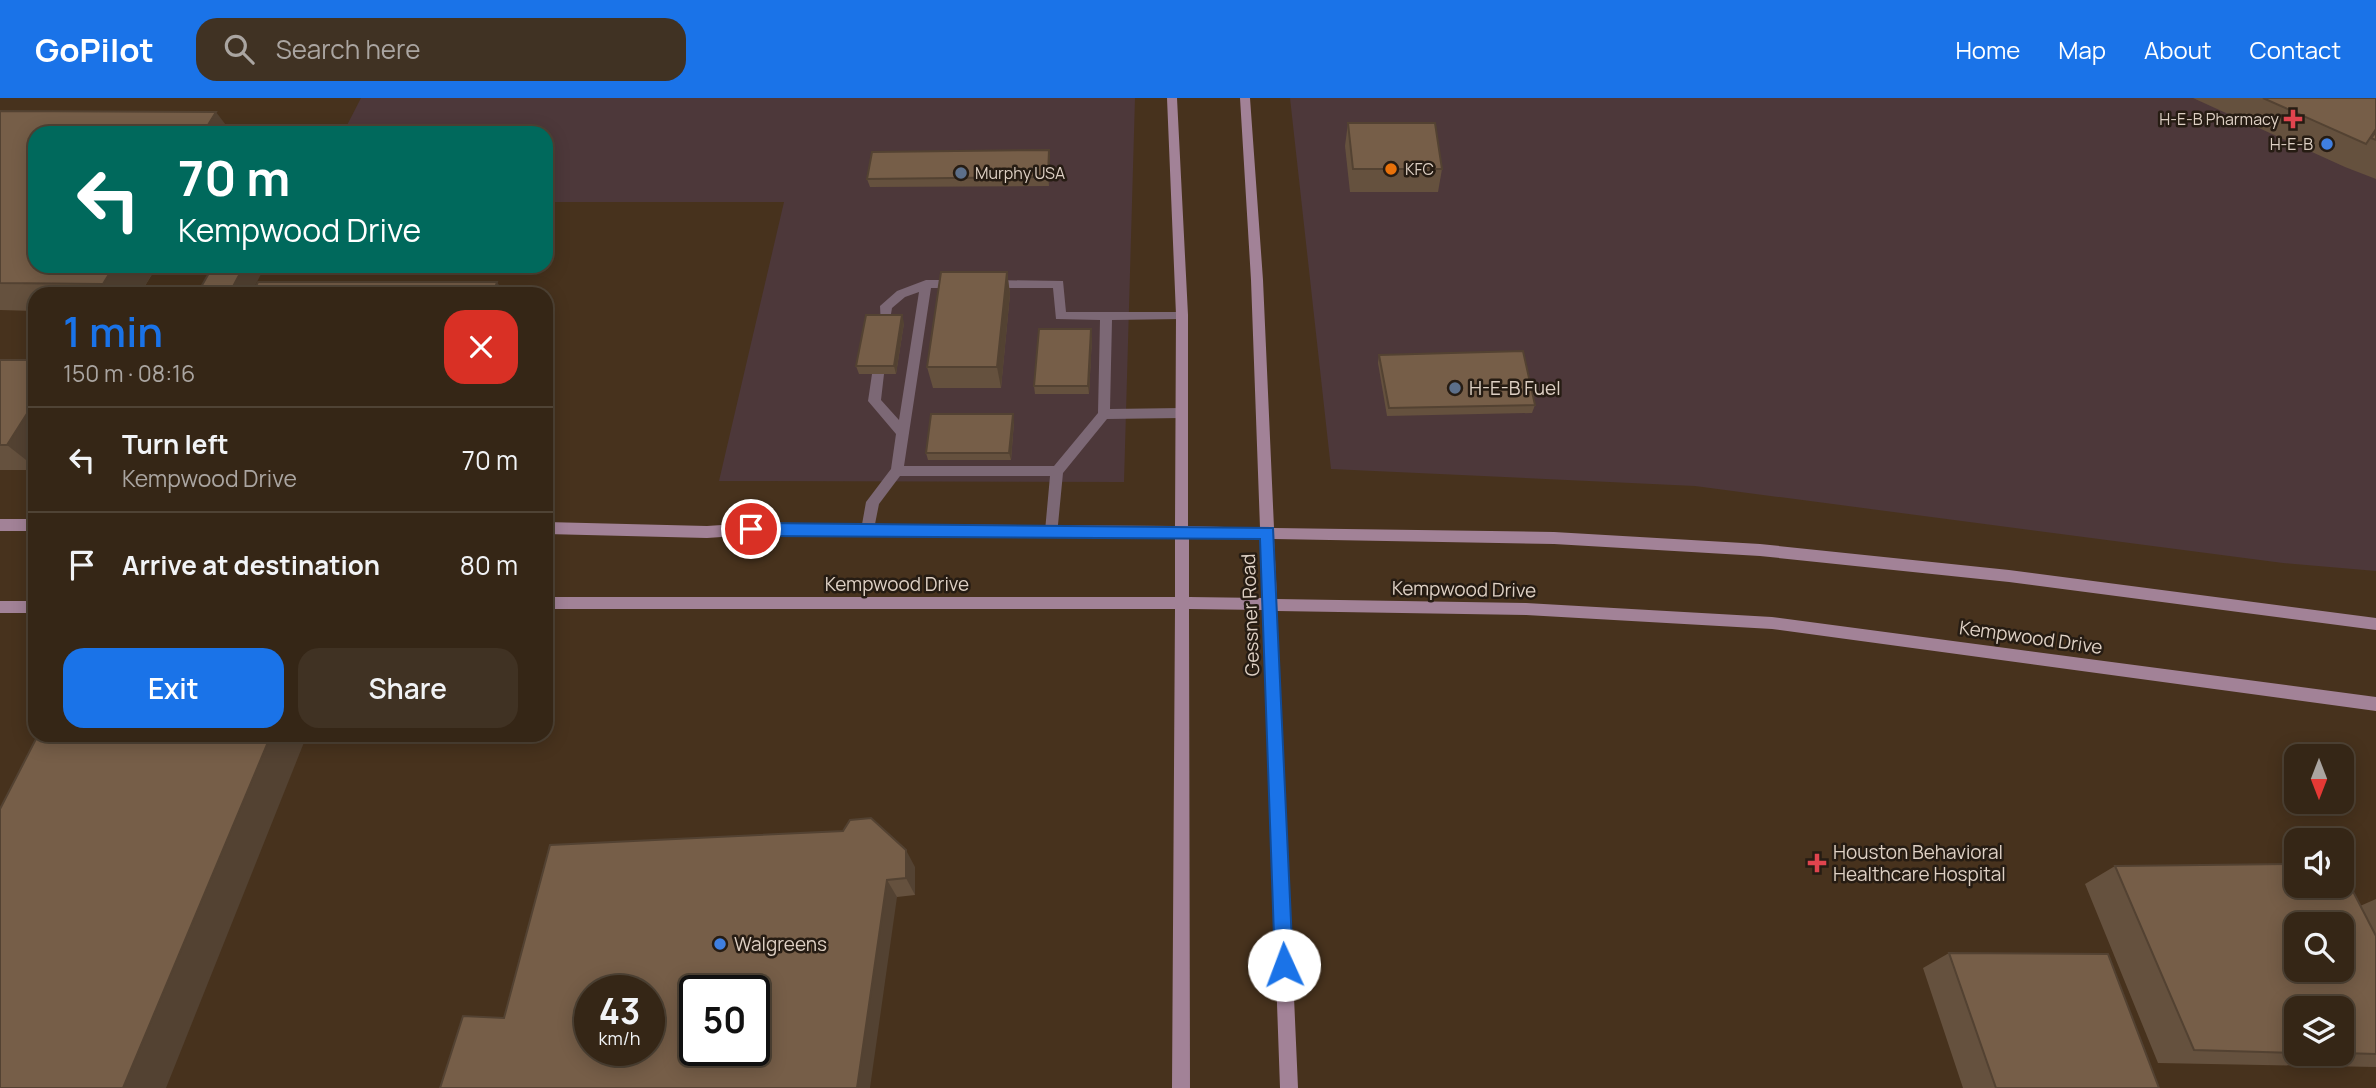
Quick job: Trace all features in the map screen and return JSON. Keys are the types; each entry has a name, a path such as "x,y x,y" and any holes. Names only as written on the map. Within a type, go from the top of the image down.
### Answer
{"main road":[{"path":"1172,98 1182,315 1181,1088"},
{"name":"Gessner Road","path":"1245,98 1257,280 1289,1088"},
{"path":"0,525 28,525"},
{"path":"553,528 707,532 1183,532 1554,538 1760,550 2009,576 2376,624"},
{"name":"Kempwood Drive","path":"553,603 1182,603 1526,609 1772,623 2376,704"},
{"path":"0,607 28,607"}],"lane":[{"path":"885,323 886,306 901,293 926,284 1059,284 1060,317 1182,315"},
{"path":"868,530 873,502 897,471 926,284"},
{"path":"1052,531 1057,471 1104,414 1106,316"},
{"path":"878,374 874,401 903,433"},
{"path":"1104,414 1182,413"},
{"path":"897,471 1057,471"}],"shaded area":[{"path":"361,98 1135,98 1124,482 719,481 784,202 553,202 553,126 347,126"},
{"path":"1290,98 2376,98 2376,571 2283,563 1695,486 1331,469"}],"building":[{"path":"2263,98 2376,98 2376,129 2366,144"},
{"path":"0,111 216,112 207,126 28,126 28,273 110,273 103,284 0,283"},
{"path":"1348,123 1435,123 1442,169 1353,169"},
{"name":"Murphy USA","path":"1049,150 1048,177 867,179 872,152"},
{"path":"941,272 1007,272 997,367 927,367"},
{"path":"209,273 240,273 233,287 201,287"},
{"path":"258,282 497,282 495,287 256,287"},
{"path":"866,315 902,315 894,366 856,366"},
{"path":"1039,329 1091,329 1088,386 1034,386"},
{"name":"H-E-B Fuel","path":"1523,351 1535,405 1389,408 1379,355"},
{"path":"0,360 28,360 28,412 7,445 0,445"},
{"path":"931,414 1013,414 1009,453 926,453"},
{"path":"34,742 268,742 123,1088 0,1088 0,809"},
{"name":"Walgreens","path":"871,818 906,850 906,878 887,880 857,1088 440,1088 463,1016 504,1018 550,845 843,831 850,820"},
{"path":"2284,864 2284,898 2354,898 2354,893 2376,936 2376,1054 2354,1053 2354,996 2284,996 2284,1053 2194,1050 2115,866"},
{"path":"1949,953 2108,954 2159,1088 1996,1088"}],"place":[{"name":"H-E-B Pharmacy","path":"2293,119"},
{"name":"H-E-B","path":"2327,144"},
{"name":"KFC","path":"1391,169"},
{"name":"Murphy USA","path":"961,173"},
{"name":"H-E-B Fuel","path":"1455,388"},
{"name":"Houston Behavioral Healthcare Hospital","path":"1817,863"},
{"name":"Walgreens","path":"720,944"}],"route":[{"path":"751,529 1268,533 1284,965"}]}
